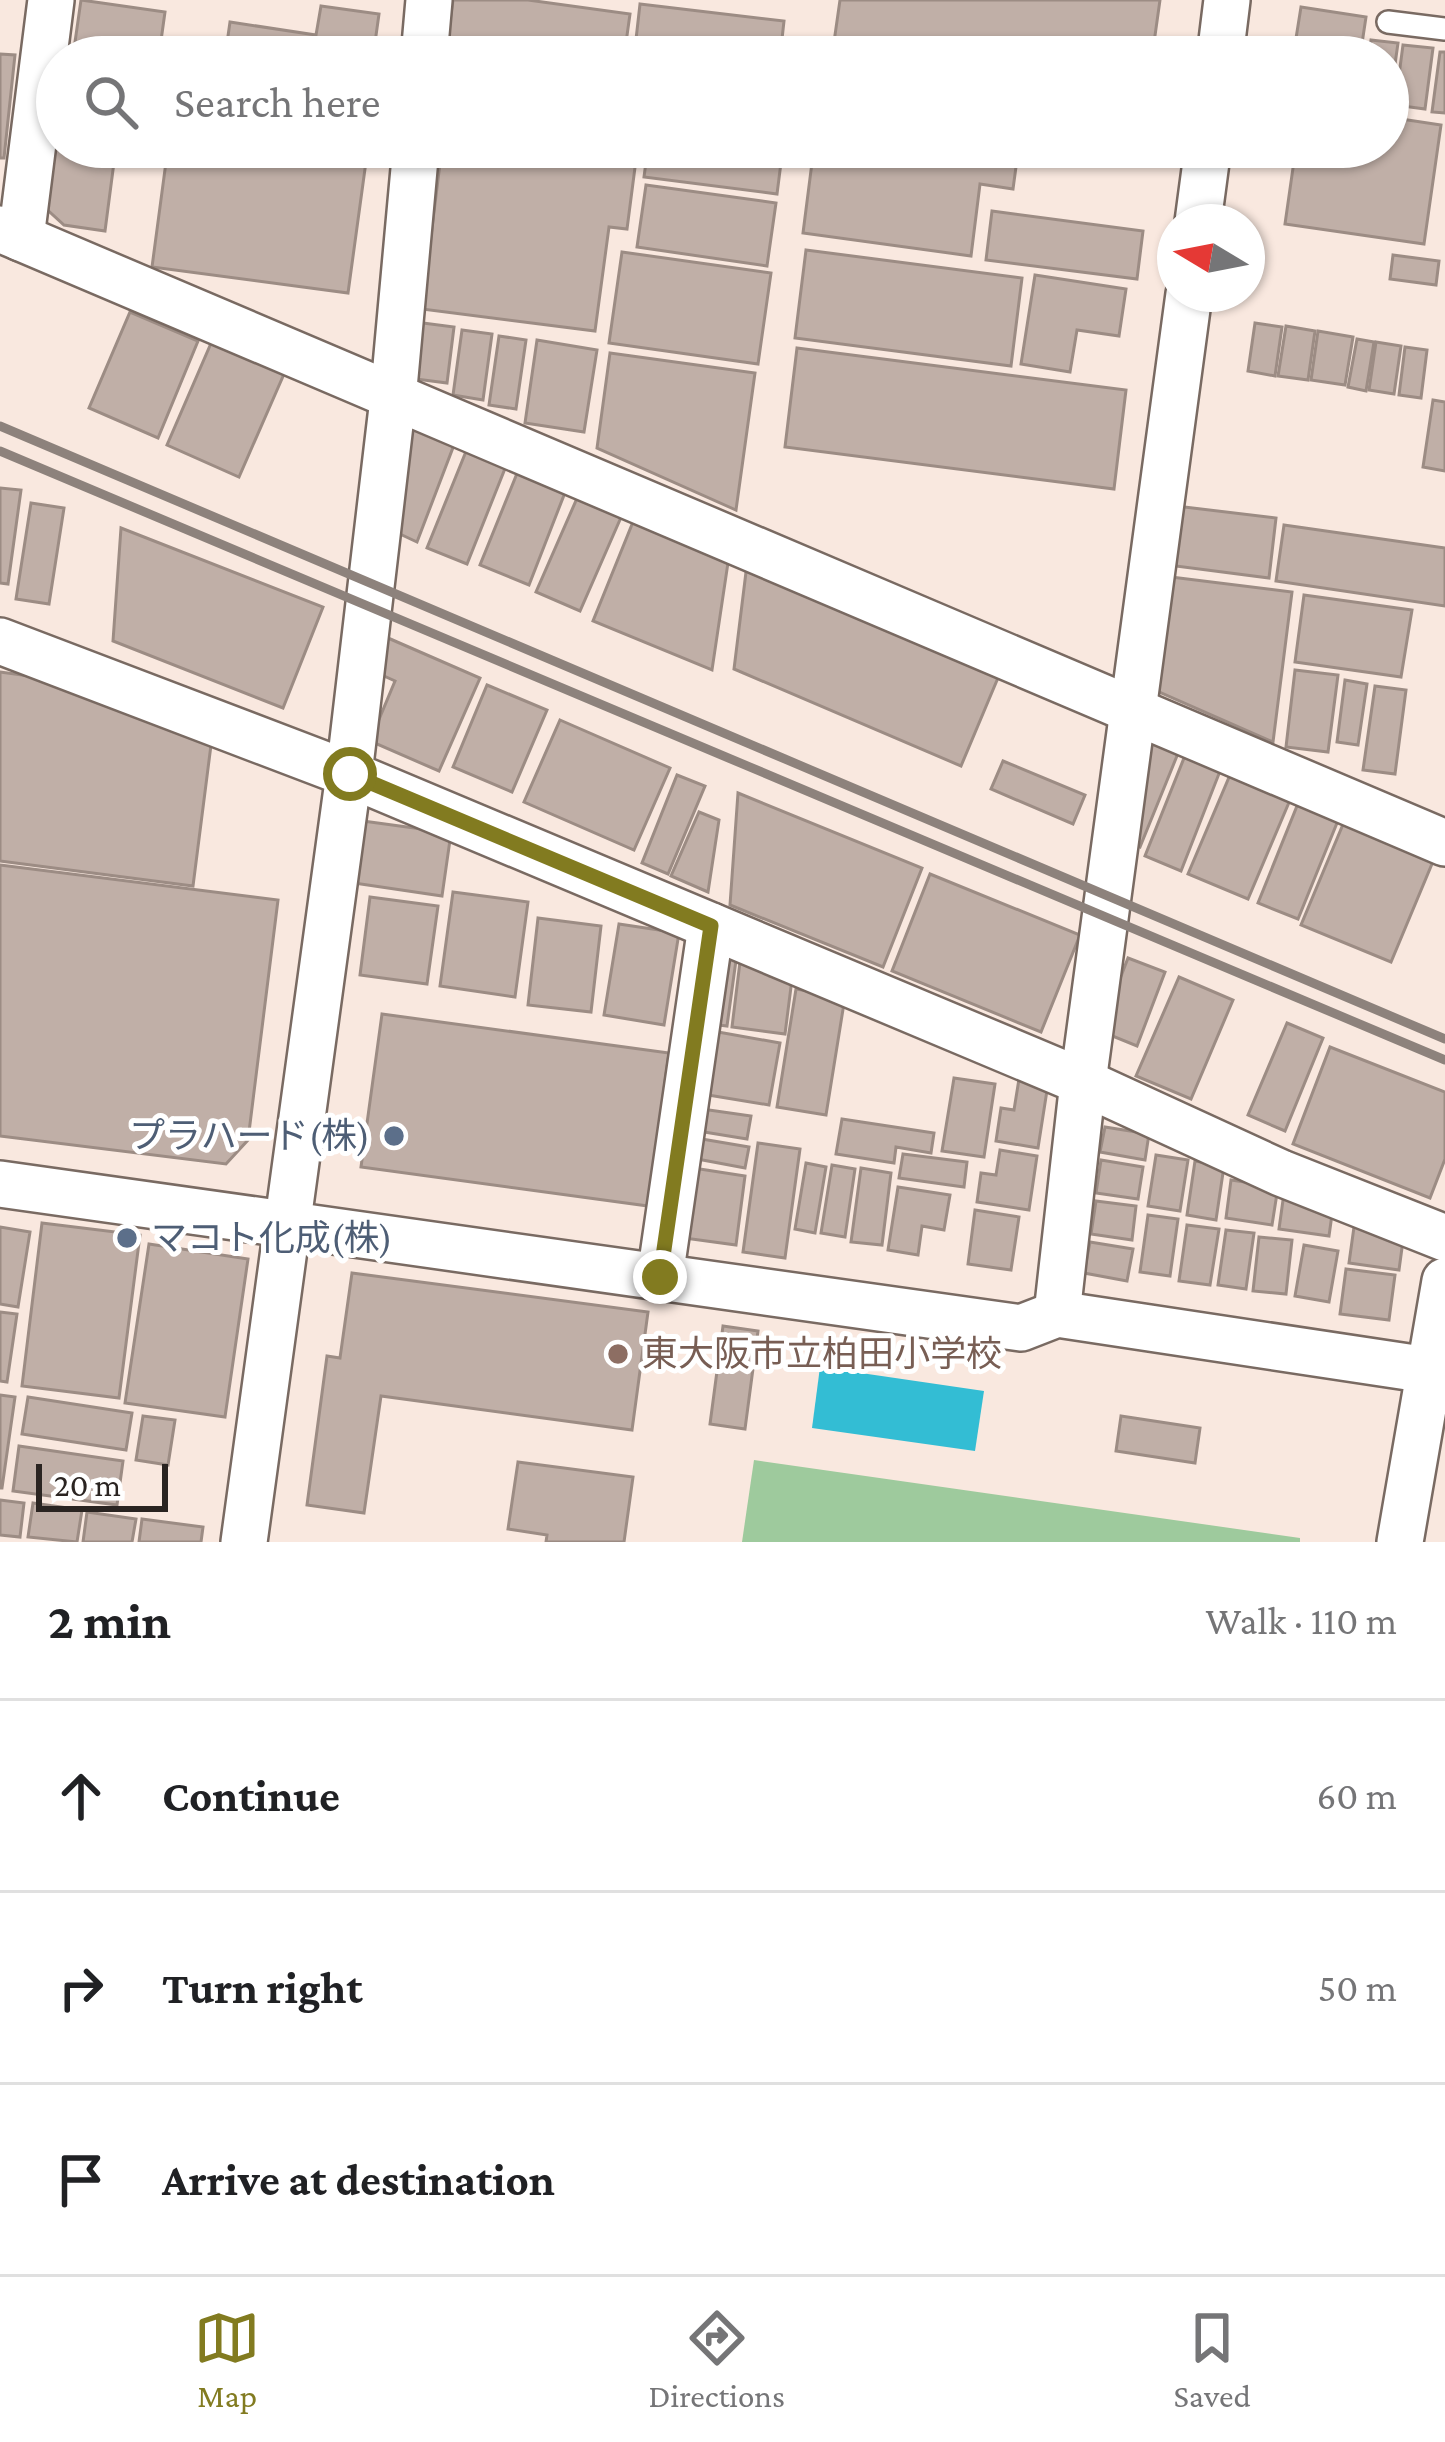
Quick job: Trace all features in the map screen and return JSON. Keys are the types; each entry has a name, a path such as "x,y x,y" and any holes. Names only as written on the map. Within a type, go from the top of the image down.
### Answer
{"street":[{"path":"46,36 52,0"},
{"path":"426,36 429,0"},
{"path":"1223,36 1227,0"},
{"path":"36,89 10,234 1445,843"},
{"path":"244,1542 350,774 414,168"},
{"path":"1200,204 1205,168"},
{"path":"1058,1314 1082,1082 1187,312"},
{"path":"0,640 350,774 1082,1082 1281,1173 1445,1238"},
{"path":"660,1277 711,926"},
{"path":"0,1184 1021,1328 1058,1314 1432,1393"},
{"path":"1400,1542 1432,1393 1445,1281"}],"lane":[{"path":"1388,22 1445,29"}],"green space":[{"path":"754,1460 1300,1538 1300,1542 742,1542"}],"water":[{"path":"820,1367 984,1391 975,1451 812,1428"}],"building":[{"path":"81,0 165,12 162,36 76,36"},
{"path":"453,0 528,0 630,14 627,36 448,36"},
{"path":"840,0 1160,0 1155,36 835,36"},
{"path":"640,4 784,21 782,36 636,36"},
{"path":"321,6 379,14 376,36 228,36 230,22 316,35"},
{"path":"1301,7 1366,17 1363,36 1296,36"},
{"path":"1409,46 1433,48 1425,109 1409,107"},
{"path":"1440,52 1445,52 1445,113 1432,112"},
{"path":"0,54 15,55 4,158 0,158"},
{"path":"1409,120 1441,125 1424,244 1285,224 1293,168 1409,168"},
{"path":"46,168 113,168 105,231 64,225 41,204"},
{"path":"165,168 365,168 348,293 152,267"},
{"path":"439,168 635,168 627,229 609,227 595,331 422,309"},
{"path":"645,168 780,168 777,194 644,177"},
{"path":"811,168 1016,168 1013,189 980,184 971,256 803,233"},
{"path":"646,185 776,203 767,266 637,247"},
{"path":"992,211 1143,231 1137,279 986,260"},
{"path":"806,250 1022,278 1011,366 795,338"},
{"path":"622,252 771,273 758,364 609,343"},
{"path":"1393,255 1439,261 1436,285 1390,279"},
{"path":"1035,275 1126,289 1119,336 1077,330 1070,372 1021,364"},
{"path":"130,312 198,341 158,438 89,408"},
{"path":"423,323 454,327 447,383 416,379"},
{"path":"1255,323 1282,327 1275,376 1248,371"},
{"path":"1286,326 1315,331 1308,380 1278,376"},
{"path":"462,330 492,334 483,400 453,395"},
{"path":"1318,331 1353,337 1345,385 1311,380"},
{"path":"499,336 526,340 516,409 489,405"},
{"path":"1357,339 1374,342 1366,391 1348,387"},
{"path":"537,340 597,350 584,432 525,423"},
{"path":"212,341 284,374 239,477 167,445"},
{"path":"1376,342 1401,346 1394,394 1369,390"},
{"path":"1405,347 1427,350 1421,398 1399,395"},
{"path":"797,348 1126,390 1114,489 785,447"},
{"path":"610,353 755,373 736,510 597,448"},
{"path":"1433,400 1445,402 1445,471 1423,467"},
{"path":"407,418 457,437 417,542 385,527"},
{"path":"467,449 506,466 467,564 427,548"},
{"path":"518,471 566,490 529,585 480,565"},
{"path":"0,488 21,490 8,584 0,583"},
{"path":"578,496 622,515 580,611 536,592"},
{"path":"31,503 64,508 49,604 16,599"},
{"path":"1176,506 1276,518 1269,578 1168,565"},
{"path":"635,517 729,556 712,670 593,621"},
{"path":"1284,525 1445,548 1445,606 1276,581"},
{"path":"121,528 323,607 283,708 113,641"},
{"path":"747,564 1000,673 961,766 734,669"},
{"path":"1163,576 1292,592 1273,742 1148,687"},
{"path":"1304,595 1412,610 1401,677 1295,662"},
{"path":"388,638 480,678 439,771 370,741 395,681 373,671"},
{"path":"1295,670 1338,675 1328,752 1286,747"},
{"path":"0,672 95,685 211,745 193,886 0,861"},
{"path":"1345,680 1367,684 1358,745 1337,742"},
{"path":"487,685 547,710 512,792 453,767"},
{"path":"1375,686 1406,690 1395,774 1363,770"},
{"path":"560,720 670,768 634,850 524,802"},
{"path":"1148,734 1181,746 1140,847 1127,841"},
{"path":"1186,753 1222,766 1181,871 1145,856"},
{"path":"1003,761 1085,795 1073,824 991,789"},
{"path":"677,775 705,786 668,874 642,863"},
{"path":"1230,775 1290,800 1248,899 1188,874"},
{"path":"738,793 922,868 883,967 730,905"},
{"path":"1299,801 1339,818 1298,919 1258,903"},
{"path":"699,812 719,820 708,892 671,876"},
{"path":"363,821 451,833 442,896 354,883"},
{"path":"1344,822 1434,859 1391,962 1301,925"},
{"path":"0,865 278,900 248,1140 226,1164 0,1136"},
{"path":"930,874 1080,935 1041,1032 892,971"},
{"path":"453,892 528,902 515,997 440,986"},
{"path":"370,897 438,906 427,984 360,975"},
{"path":"538,918 601,926 591,1012 528,1005"},
{"path":"619,924 679,933 664,1025 604,1015"},
{"path":"713,950 737,953 727,1026 703,1023"},
{"path":"1128,958 1165,972 1137,1046 1100,1031"},
{"path":"740,962 772,966 770,976 792,979 785,1034 732,1027"},
{"path":"1179,977 1233,1000 1191,1099 1136,1076"},
{"path":"796,989 845,997 826,1115 777,1107"},
{"path":"382,1014 669,1053 648,1206 361,1167"},
{"path":"1287,1023 1323,1038 1285,1131 1248,1115"},
{"path":"707,1030 780,1043 769,1105 696,1093"},
{"path":"1330,1047 1445,1092 1445,1159 1430,1198 1293,1144"},
{"path":"954,1078 995,1084 984,1157 942,1151"},
{"path":"1019,1079 1048,1084 1038,1148 996,1141 1001,1108 1014,1110"},
{"path":"702,1109 751,1116 747,1139 698,1131"},
{"path":"842,1119 934,1133 931,1153 896,1147 894,1163 836,1154"},
{"path":"1105,1127 1149,1134 1145,1160 1100,1152"},
{"path":"696,1138 749,1147 745,1168 692,1158"},
{"path":"758,1143 800,1149 785,1258 743,1252"},
{"path":"1000,1150 1037,1156 1029,1210 977,1202 981,1173 996,1175"},
{"path":"903,1154 967,1162 964,1187 899,1178"},
{"path":"1156,1155 1188,1160 1180,1211 1148,1206"},
{"path":"1101,1160 1143,1167 1138,1199 1096,1193"},
{"path":"1195,1161 1224,1166 1216,1220 1187,1215"},
{"path":"806,1163 826,1167 815,1233 795,1229"},
{"path":"832,1165 855,1169 845,1237 821,1233"},
{"path":"687,1167 745,1176 736,1245 677,1237"},
{"path":"861,1168 891,1173 882,1245 851,1242"},
{"path":"1231,1180 1278,1187 1272,1225 1226,1218"},
{"path":"898,1187 950,1195 944,1230 922,1226 918,1255 888,1250"},
{"path":"1284,1193 1334,1200 1329,1236 1279,1229"},
{"path":"1096,1201 1136,1206 1132,1240 1091,1234"},
{"path":"975,1210 1019,1217 1011,1270 968,1264"},
{"path":"1148,1215 1178,1219 1170,1276 1140,1272"},
{"path":"42,1223 140,1235 119,1398 22,1386"},
{"path":"1187,1225 1219,1229 1210,1285 1179,1281"},
{"path":"0,1227 30,1232 18,1307 0,1304"},
{"path":"1354,1227 1404,1233 1399,1270 1349,1263"},
{"path":"1226,1230 1254,1233 1246,1289 1218,1285"},
{"path":"1259,1237 1292,1240 1286,1294 1253,1291"},
{"path":"1090,1242 1133,1249 1127,1281 1084,1273"},
{"path":"149,1244 248,1259 225,1417 125,1403"},
{"path":"1304,1245 1338,1251 1329,1302 1295,1296"},
{"path":"1346,1269 1395,1275 1389,1320 1340,1314"},
{"path":"352,1273 648,1312 632,1430 381,1396 364,1513 307,1505 327,1356 340,1358"},
{"path":"0,1312 17,1314 7,1382 0,1381"},
{"path":"723,1326 758,1331 745,1429 710,1424"},
{"path":"0,1395 15,1397 2,1488 0,1488"},
{"path":"28,1397 132,1413 126,1450 22,1434"},
{"path":"143,1416 175,1420 168,1465 136,1460"},
{"path":"1121,1416 1200,1428 1195,1463 1116,1451"},
{"path":"19,1446 123,1461 117,1505 13,1491"},
{"path":"518,1462 633,1477 624,1542 546,1542 547,1535 508,1529"},
{"path":"0,1500 24,1503 20,1537 0,1535"},
{"path":"33,1503 82,1510 77,1542 28,1537"},
{"path":"87,1512 136,1519 132,1542 83,1542"},
{"path":"142,1519 203,1527 201,1542 139,1542"}],"railway":[{"path":"0,426 1445,1039"},
{"path":"0,451 1445,1060"}],"place":[{"name":"プラハード(株)","path":"394,1136"},
{"name":"マコト化成(株)","path":"127,1238"},
{"name":"東大阪市立柏田小学校","path":"618,1354"}],"route":[{"path":"350,774 711,926 660,1277"}]}
